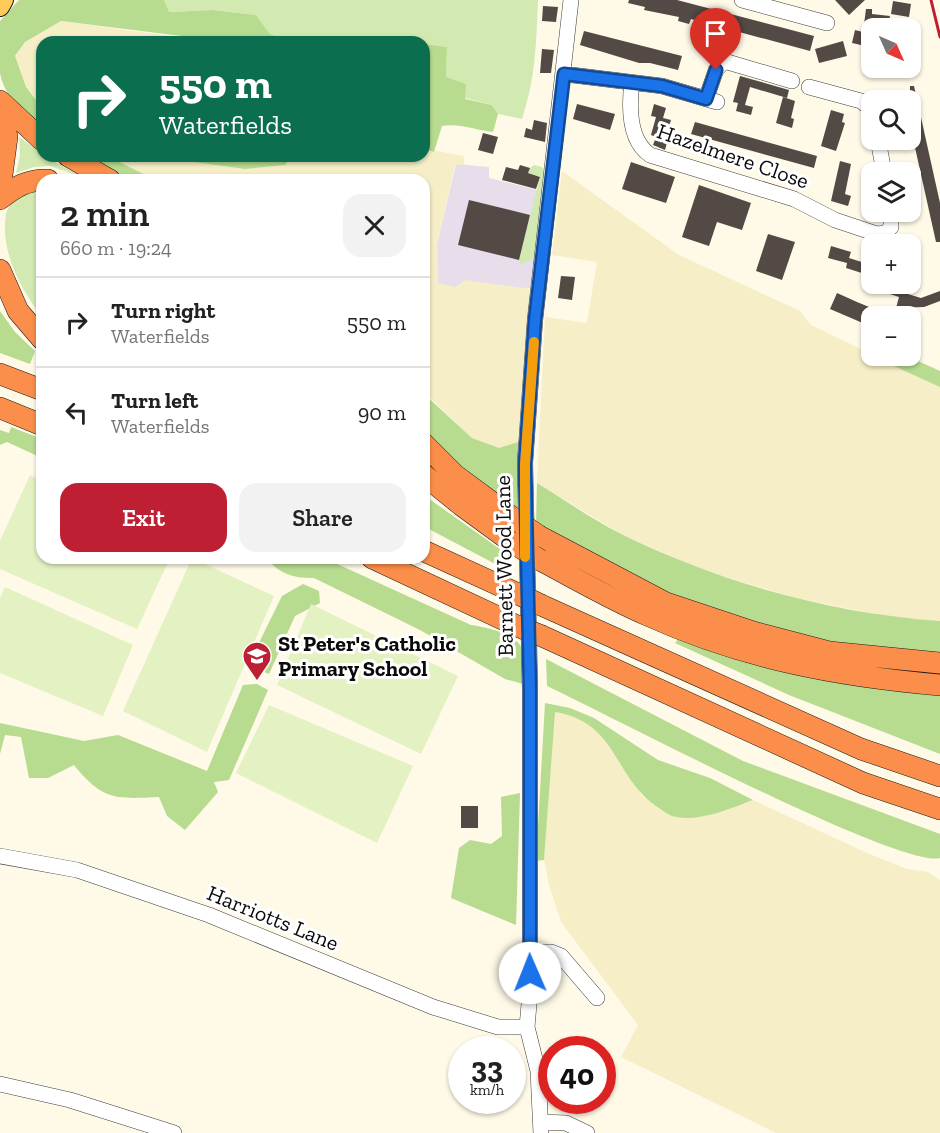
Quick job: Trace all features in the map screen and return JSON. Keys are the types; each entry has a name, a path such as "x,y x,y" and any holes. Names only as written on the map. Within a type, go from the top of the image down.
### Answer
{"highway":[{"path":"0,102 36,135"},
{"path":"0,102 7,137 0,190"},
{"path":"78,162 100,174"},
{"path":"0,199 12,189 36,180"},
{"path":"0,270 18,311 36,332"},
{"path":"0,374 36,388"},
{"path":"0,408 36,423"},
{"path":"430,450 455,475 539,536 666,603 753,632 829,652 940,663"},
{"path":"430,480 513,543 540,560 646,615 726,646 801,668 882,680 940,685"},
{"path":"430,554 861,749 940,776"},
{"path":"385,564 863,783 940,809"}],"main road":[{"path":"0,7 4,0"}],"street":[{"name":"Barnett Wood Lane","path":"541,1127 538,1071 527,1027 530,952 530,689 525,464 535,320 571,0"},
{"path":"742,0 827,23"},
{"path":"564,74 662,86 712,101 716,70 724,61 792,81"},
{"name":"Hazelmere Close","path":"632,82 633,133 639,146 650,155 743,186 794,199 835,220 877,234 886,233 891,227 891,222"},
{"path":"809,87 861,101"},
{"name":"Harriotts Lane","path":"0,856 77,870 209,915 433,1007 498,1027 527,1027"},
{"path":"530,952 551,952 561,956 597,998"},
{"path":"0,1084 70,1100 174,1133"},
{"path":"541,1127 566,1123 587,1133"}],"shaded area":[{"path":"61,21 173,36 36,36 36,100 26,87 15,57 25,42"},
{"path":"430,150 464,156 464,165 455,165 437,244 438,283 455,287 465,280 531,289 518,442 499,448 472,438 430,398 430,174 144,174 119,162 194,162 245,169 285,165 287,162 430,162"},
{"path":"456,164 489,167 489,178 546,192 535,288 455,287 438,284 437,244"},
{"path":"562,171 679,255 800,311 811,325 861,349 861,366 896,366 940,387 940,621 890,617 796,598 702,570 621,534 537,483 545,317 587,323 597,262 552,255"},
{"path":"554,712 574,715 600,733 643,797 698,817 753,800 867,853 907,869 928,872 940,880 940,1133 776,1133 621,1057 638,1025 561,922 544,860"}],"green space":[{"path":"19,0 164,0 169,12 213,10 256,15 270,34 277,36 182,36 61,21 25,42 15,56 26,87 36,100 36,124 22,112 2,81 0,21"},
{"path":"164,0 538,0 536,46 527,103 522,119 498,114 492,105 465,98 446,77 447,47 430,45 430,36 277,36 270,34 256,15 213,10 168,12"},
{"path":"430,45 447,47 446,77 466,84 465,99 492,105 498,114 493,132 461,126 442,126 434,152 430,151"},
{"path":"19,137 36,149 36,162 54,162 78,174 50,166 34,167 16,173 20,156"},
{"path":"97,162 119,162 144,174 119,174"},
{"path":"194,162 287,162 285,165 245,169"},
{"path":"534,165 548,172 540,247 534,258 520,265 519,260 540,177 528,173"},
{"path":"36,191 36,308 19,282 14,269 6,242 5,227 6,213 12,203"},
{"path":"0,311 15,332 35,351 30,364 0,353"},
{"path":"921,362 940,371 940,387 894,366 921,366"},
{"path":"430,400 472,438 499,448 518,442 520,456 518,510 453,460 430,436"},
{"path":"11,427 36,437 36,455 7,442 0,445 0,430 9,433"},
{"path":"30,475 36,478 36,564 167,564 137,629 0,569 0,541"},
{"path":"537,483 623,535 699,568 817,603 899,617 940,621 940,658 857,650 808,642 701,608 601,560 536,523"},
{"path":"430,500 504,552 503,568 430,530"},
{"path":"189,564 205,564 274,596 207,752 123,711"},
{"path":"272,564 337,564 471,625 509,636 520,645 523,651 523,684 505,679 420,630 314,578 293,576"},
{"path":"303,584 319,591 320,603 295,616 269,674 248,665 282,596"},
{"path":"5,587 133,645 103,716 0,673 0,598"},
{"path":"311,604 458,676 421,754 277,685"},
{"path":"678,639 744,661 807,677 872,688 940,695 940,754 789,695 675,643"},
{"path":"546,659 743,761 940,834 940,858 914,855 813,815 685,755 547,686"},
{"path":"257,684 268,690 229,780 214,782 218,792 185,830 167,816 159,797 132,798 111,795 93,785 74,765 48,778 29,778 21,737 5,735 0,754 0,723 84,741 118,735 207,771 243,685"},
{"path":"545,703 570,708 594,718 658,760 710,778 753,800 703,816 682,818 672,816 642,794 603,738 591,727 575,718 555,712 544,860 536,861"},
{"path":"269,705 413,766 377,843 236,773"},
{"path":"520,793 516,925 451,898 459,848 470,840 491,844 502,836 501,797"}],"building":[{"path":"629,0 677,0 814,36 810,51 691,19 689,24 678,21 679,17 644,10 645,7 628,3"},
{"path":"835,0 865,0 849,15"},
{"path":"893,1 911,4 909,17 891,14"},
{"path":"543,6 558,7 556,22 542,21"},
{"path":"866,9 872,9 872,14 890,16 890,18 865,18"},
{"path":"855,30 861,32 861,45 852,43"},
{"path":"584,31 682,56 678,70 650,63 639,63 580,45"},
{"path":"843,41 847,56 819,63 815,49"},
{"path":"542,49 554,50 551,73 540,73"},
{"path":"740,76 789,90 787,98 750,87 745,105 753,107 751,115 736,111 738,103 733,102"},
{"path":"783,97 795,101 791,118 794,119 792,128 776,123"},
{"path":"577,104 615,114 610,130 573,119"},
{"path":"654,104 666,108 663,118 671,120 665,138 668,139 665,150 653,145 656,137 651,135 656,117 651,116"},
{"path":"831,110 844,114 842,122 845,123 836,151 821,146"},
{"path":"921,118 940,203 940,242 936,242 921,174 921,162 918,162 916,150 921,150"},
{"path":"534,120 547,123 545,142 524,137 526,128 532,130"},
{"path":"695,122 817,156 814,168 691,134"},
{"path":"483,133 498,137 493,154 478,150"},
{"path":"840,161 851,164 845,194 851,196 848,206 831,201"},
{"path":"631,162 675,177 666,203 622,189"},
{"path":"520,165 530,168 528,173 540,177 536,189 502,180 506,167 518,170"},
{"path":"699,185 751,203 742,230 717,222 709,246 682,237"},
{"path":"469,200 530,215 519,260 458,245"},
{"path":"768,234 795,242 782,280 756,271"},
{"path":"831,246 851,252 849,258 861,262 861,273 846,268 847,263 828,258"},
{"path":"561,276 575,277 572,300 558,298"},
{"path":"940,291 940,301 924,307 897,306 899,297 890,294 908,294 921,298"},
{"path":"837,293 868,306 861,306 861,322 830,309"},
{"path":"461,806 478,806 478,828 461,828"}],"railway":[{"path":"931,0 940,37"}],"slow traffic":[{"path":"525,557 525,464 534,342"}],"place":[{"name":"St Peter's Catholic Primary School","path":"257,682"}],"route":[{"path":"530,973 530,689 524,504 525,464 535,320 564,74 662,86 706,99 716,70"}]}
